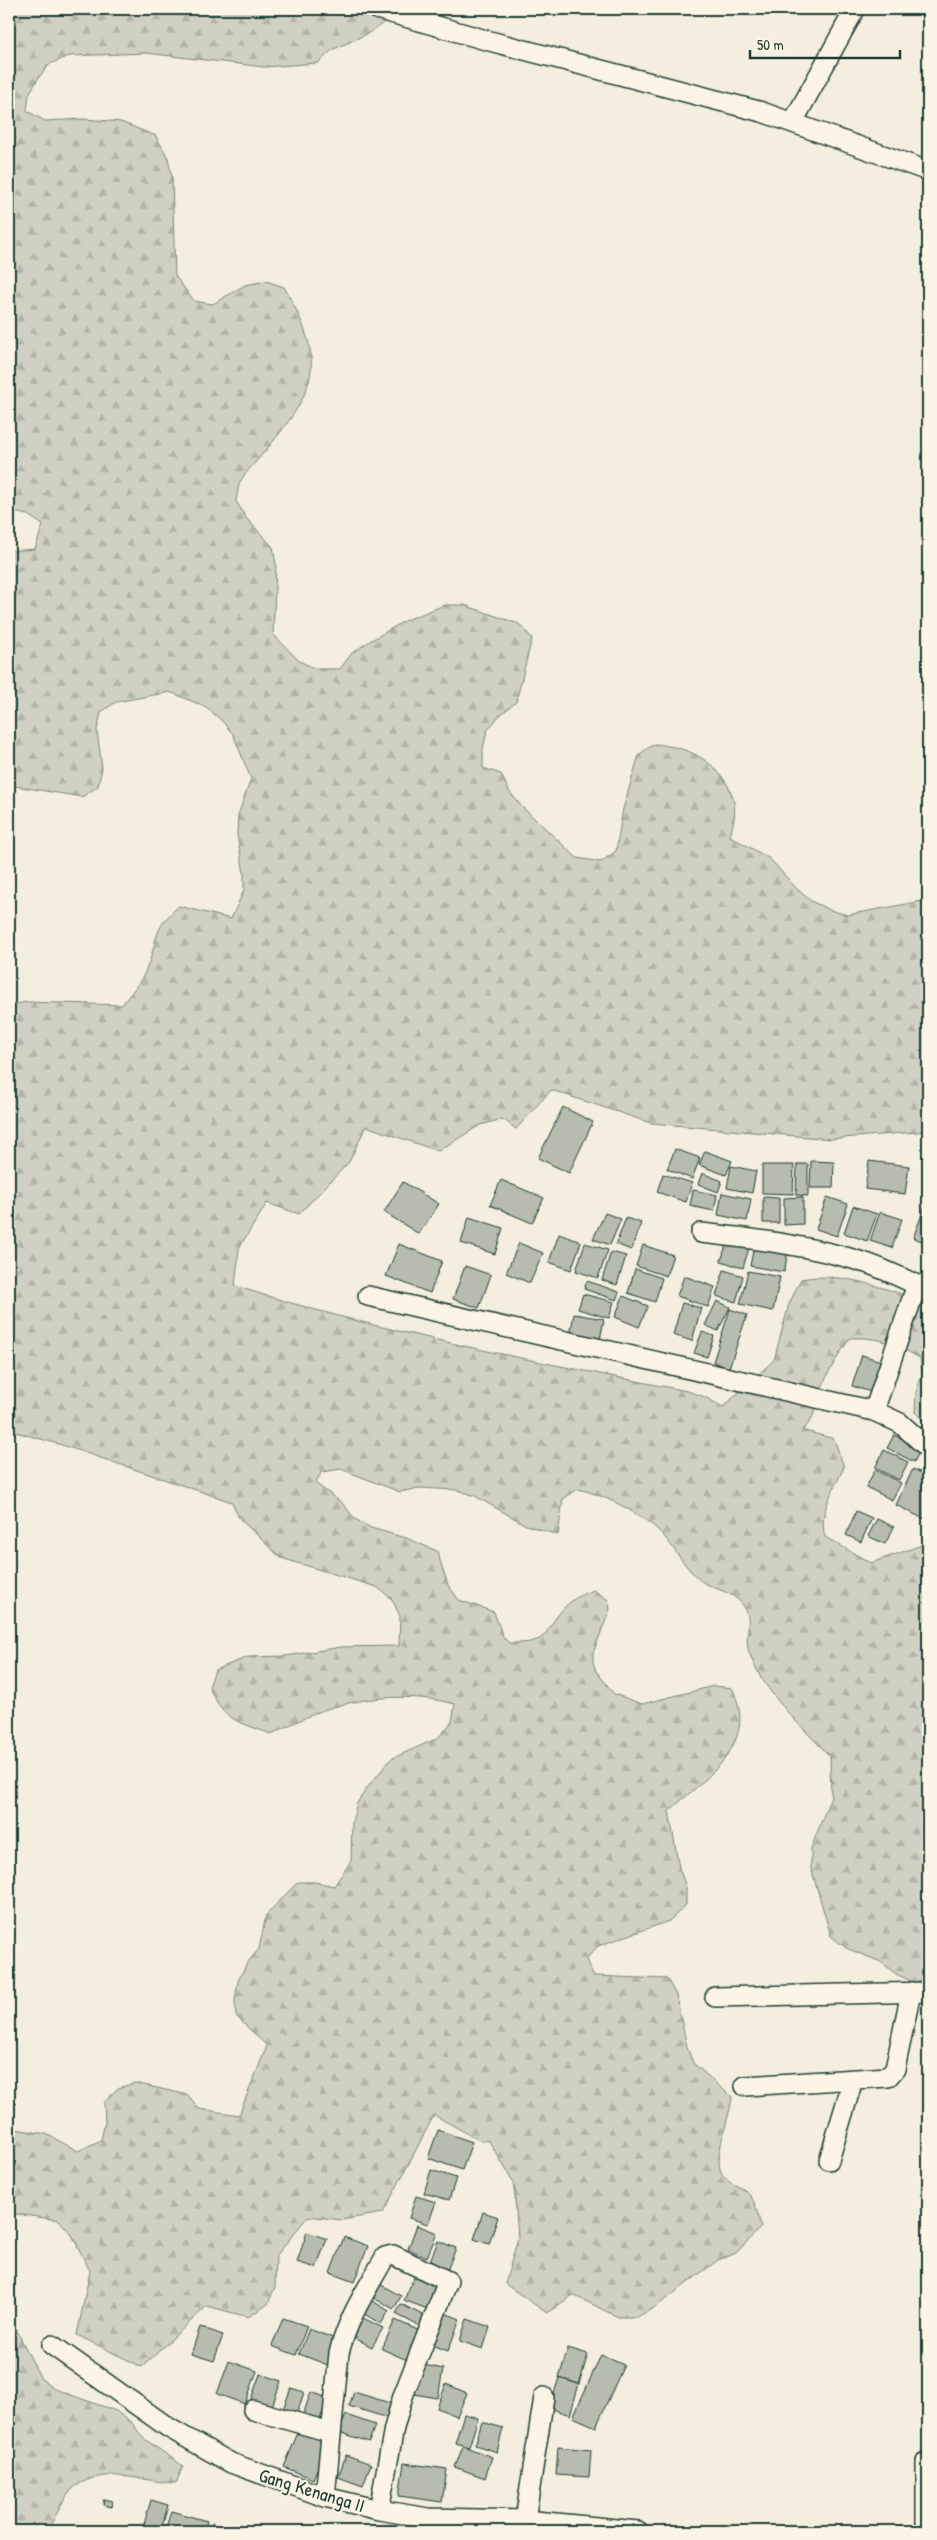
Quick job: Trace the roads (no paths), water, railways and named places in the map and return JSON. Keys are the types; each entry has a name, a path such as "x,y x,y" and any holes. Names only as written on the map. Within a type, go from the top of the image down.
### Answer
{"street":[{"path":"377,9 486,40 762,112 928,171"},
{"path":"792,122 854,9"},
{"path":"701,1233 747,1238 822,1251 924,1284 914,1293 900,1329 874,1411"},
{"path":"368,1296 874,1411 900,1423 928,1448"},
{"path":"715,1997 920,1992 892,2074 884,2079 745,2086"},
{"path":"830,2160 853,2080"},
{"path":"325,2497 339,2353 346,2327 385,2257 393,2255 447,2279 448,2283 403,2396 394,2428 379,2510"},
{"name":"Gang Kenanga II","path":"52,2345 169,2428 231,2463 325,2497 379,2510 428,2525 525,2520 638,2531"},
{"path":"525,2520 544,2397"},
{"path":"253,2410 330,2432"},
{"path":"926,2462 926,2531"}]}
